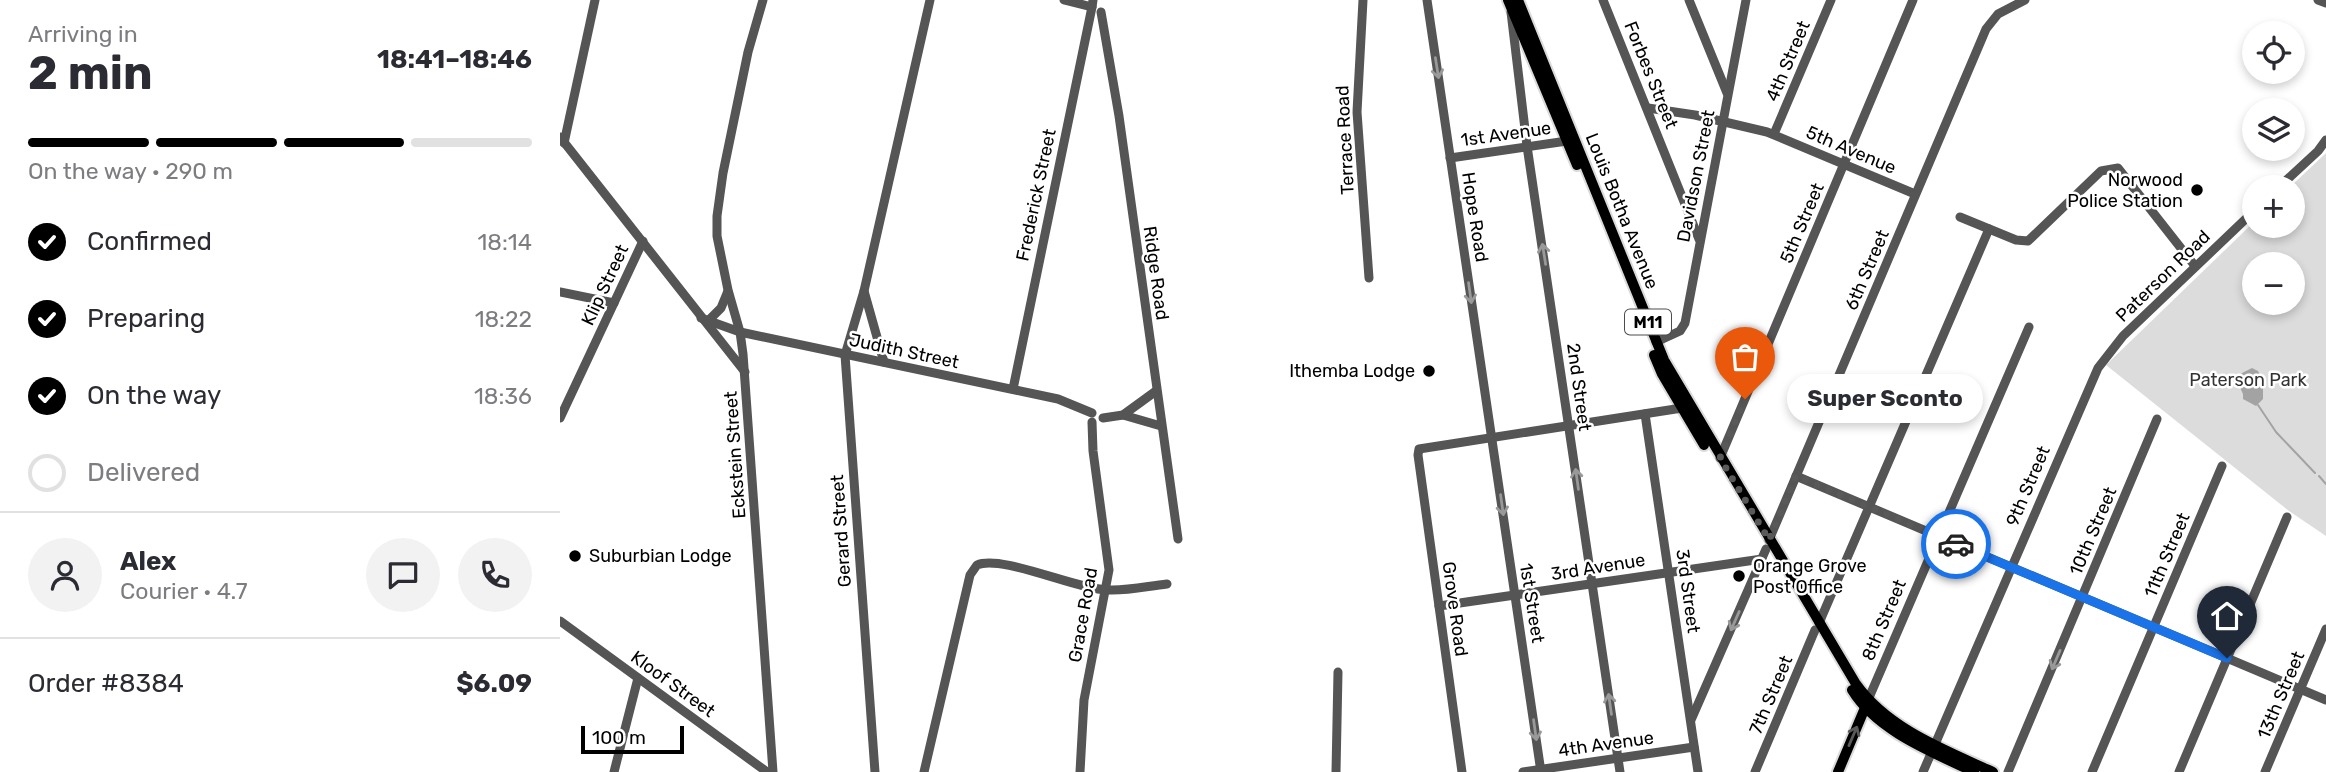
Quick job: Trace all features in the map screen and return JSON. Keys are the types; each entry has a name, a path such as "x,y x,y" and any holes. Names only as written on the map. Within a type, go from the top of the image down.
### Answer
{"main road":[{"name":"Louis Botha Avenue","path":"1512,2 1657,363 1766,549 1817,627 1857,699 1867,704 1891,728 1993,772"},
{"name":"Louis Botha Avenue","path":"1512,2 1670,373 1720,458 1766,549"},
{"name":"8th Street","path":"1838,772 1867,704"},
{"name":"Louis Botha Avenue","path":"1933,748 1974,772"}],"street":[{"path":"595,0 562,140 745,373"},
{"name":"Gerard Street","path":"875,772 845,355 864,291 930,0"},
{"path":"1065,0 1093,3"},
{"name":"Terrace Road","path":"1363,0 1357,112 1369,278"},
{"name":"Hope Road","path":"1427,0 1492,438"},
{"name":"Forbes Street","path":"1603,0 1700,241"},
{"path":"1689,0 1728,95"},
{"name":"Davidson Street","path":"1656,342 1680,331 1684,326 1746,0"},
{"name":"4th Street","path":"1774,134 1831,0"},
{"name":"5th Street","path":"1720,458 1913,0"},
{"name":"6th Street","path":"1691,720 1986,29 1998,14 2025,0"},
{"path":"2318,0 2326,3"},
{"name":"Eckstein Street","path":"762,2 760,25 745,96 727,174 723,181 717,236 740,332 745,373 773,772"},
{"name":"2nd Street","path":"1512,2 1527,146 1620,772"},
{"name":"Frederick Street","path":"1013,389 1093,3"},
{"name":"Ridge Road","path":"1101,12 1119,116 1178,539"},
{"name":"5th Avenue","path":"1648,108 1723,121 1774,134 1916,194"},
{"path":"2292,175 2326,140"},
{"name":"1st Avenue","path":"1450,158 1567,141"},
{"path":"1960,218 2016,240 2028,240 2101,171 2118,168 2195,266"},
{"name":"Paterson Road","path":"2098,368 2123,336 2242,222"},
{"name":"7th Street","path":"1755,772 1989,229"},
{"name":"Klip Street","path":"560,418 643,242"},
{"path":"705,319 721,308 728,290"},
{"name":"Gerard Street","path":"864,291 884,362"},
{"path":"560,292 614,303"},
{"name":"Judith Street","path":"705,319 740,332 1062,400 1092,417 1100,413 1103,418 1124,415"},
{"name":"8th Street","path":"1867,704 2029,327"},
{"name":"9th Street","path":"1923,772 2098,368"},
{"path":"1124,415 1156,391"},
{"path":"1492,438 1682,408"},
{"name":"3rd Street","path":"1645,414 1698,772"},
{"path":"1124,415 1161,426"},
{"name":"Grace Road","path":"1080,772 1082,712 1109,564 1092,443 1092,417"},
{"name":"10th Street","path":"2008,772 2157,419"},
{"name":"Grove Road","path":"1462,772 1418,451 1424,446 1492,438"},
{"name":"1st Street","path":"1492,438 1541,771"},
{"name":"11th Street","path":"2092,772 2222,466"},
{"path":"1796,476 2326,700"},
{"path":"2179,772 2287,517"},
{"name":"3rd Avenue","path":"1439,606 1669,572 1766,549"},
{"path":"924,772 970,575 979,563 989,562 1106,590 1167,584"},
{"name":"Kloof Street","path":"560,621 767,772"},
{"name":"13th Street","path":"2265,772 2326,629"},
{"path":"1336,772 1338,672"},
{"path":"614,772 638,678"},
{"name":"4th Avenue","path":"1523,772 1694,747"}],"green space":[{"name":"Paterson Park","path":"2326,153 2326,536 2289,511 2106,365 2242,234 2242,238 2305,238 2305,175 2303,175"}],"shaded area":[{"path":"2252,368 2258,371 2263,382 2263,399 2256,406 2243,399 2237,381 2242,373"}],"waterway":[{"path":"2258,405 2276,432 2315,473"},
{"path":"2319,476 2326,484"}],"way so far":[{"path":"1745,399 1720,458 1769,540 1796,476 1956,544"}],"place":[{"name":"Norwood Police Station","path":"2197,190"},
{"name":"Ithemba Lodge","path":"1429,371"},
{"name":"Super Sconto","path":"1745,399"},
{"name":"Suburbian Lodge","path":"575,556"},
{"name":"Orange Grove Post Office","path":"1739,576"}],"route":[{"path":"1956,544 2227,658"}]}
